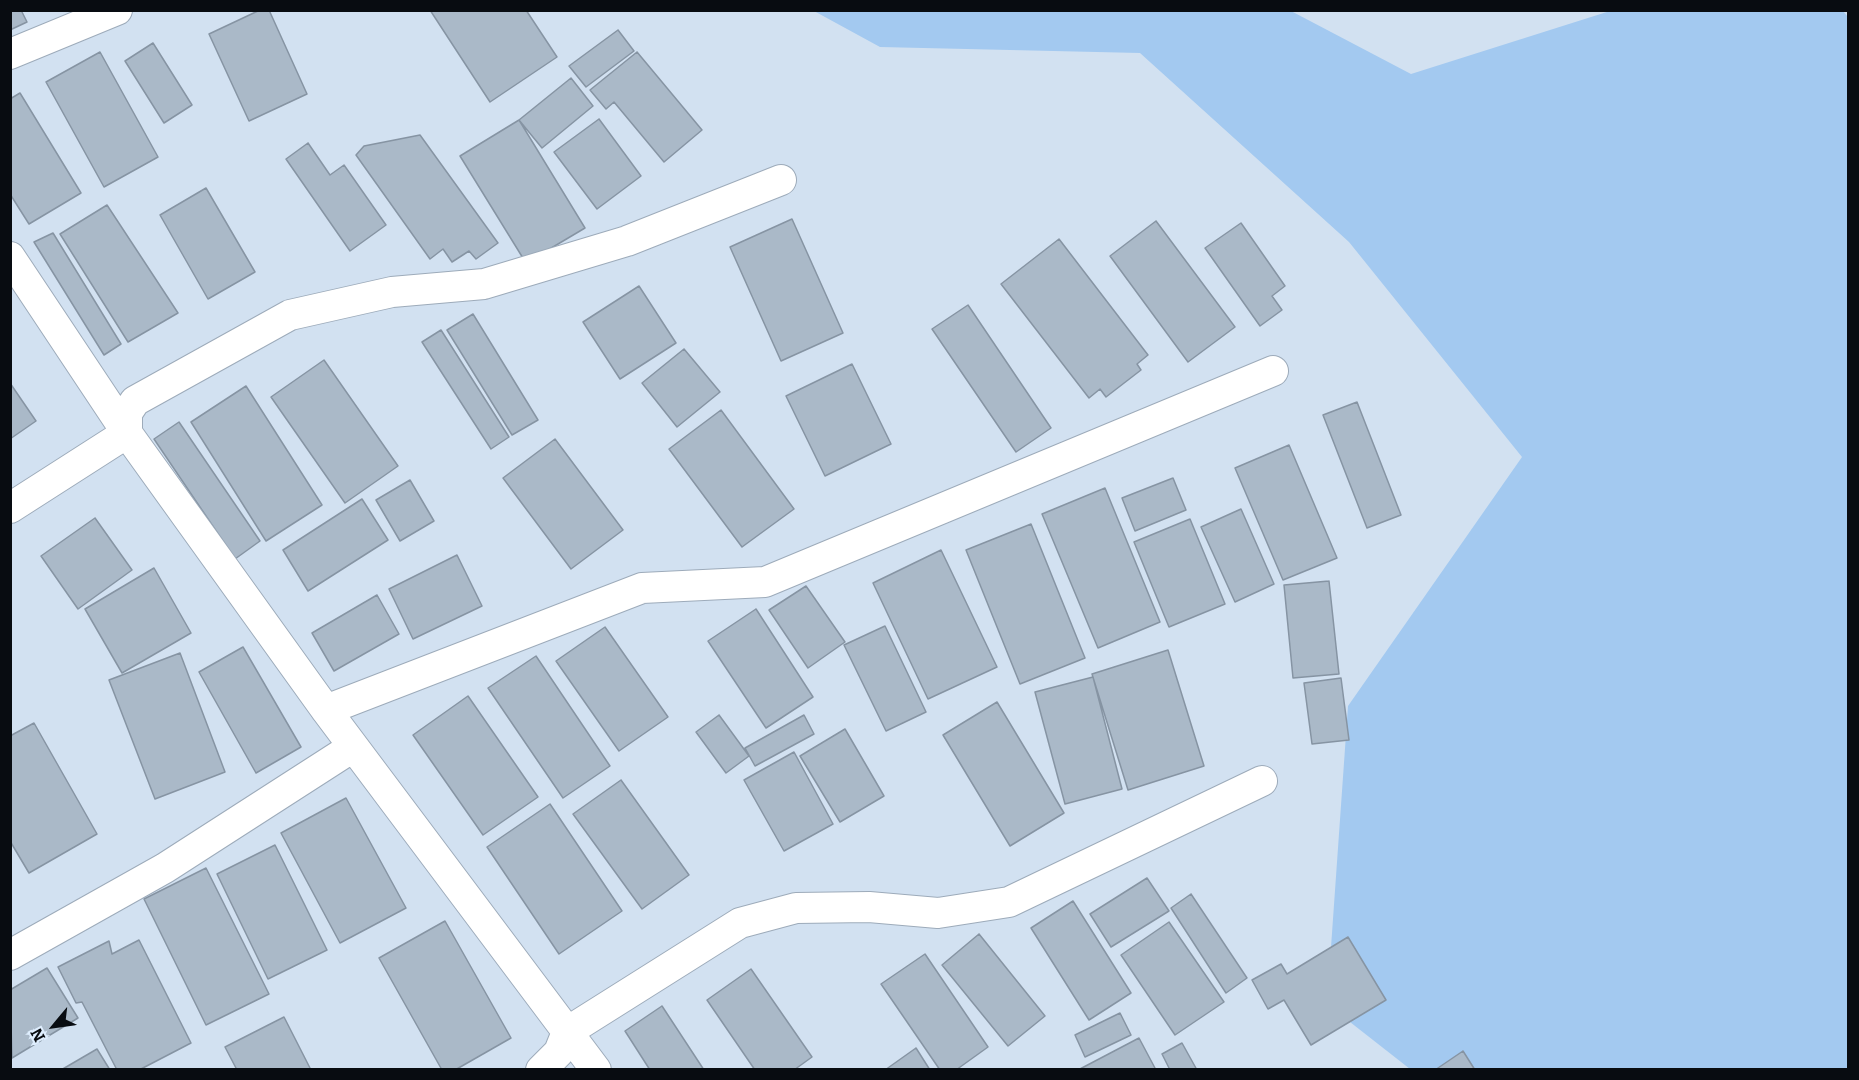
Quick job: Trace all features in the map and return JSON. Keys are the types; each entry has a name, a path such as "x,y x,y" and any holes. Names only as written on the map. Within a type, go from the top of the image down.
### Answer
{"street":[{"path":"10,54 117,10"},
{"path":"127,433 127,413 135,401 290,315 392,292 484,284 627,241 781,180"},
{"path":"10,257 127,433 326,710 596,1070"},
{"path":"326,710 642,588 765,582 1273,371"},
{"path":"10,508 127,433"},
{"path":"10,955 165,868 353,747"},
{"path":"541,1070 559,1052 567,1032 740,923 796,908 869,907 938,913 1009,902 1262,781"}],"shaded area":[{"path":"814,11 1291,11 1411,74 1610,11 1843,11 1848,17 1848,1069 1410,1069 1327,1004 1348,706 1522,457 1349,242 1140,53 880,47"}],"building":[{"path":"10,10 21,10 27,22 10,30"},
{"path":"260,10 269,10 307,94 249,121 209,34"},
{"path":"430,10 526,10 557,57 490,102"},
{"path":"618,30 634,51 586,87 569,66"},
{"path":"153,43 192,105 164,123 125,61"},
{"path":"100,52 158,157 104,187 46,82"},
{"path":"637,52 702,130 664,162 614,102 606,109 590,90"},
{"path":"571,78 593,106 542,148 519,120"},
{"path":"20,93 81,193 29,224 10,194 10,99"},
{"path":"599,119 641,176 597,209 554,152"},
{"path":"519,120 585,228 526,263 460,156"},
{"path":"420,135 498,243 476,259 469,251 452,262 443,249 430,259 356,155 364,146"},
{"path":"308,143 330,175 344,165 386,225 350,251 286,159"},
{"path":"206,188 255,272 208,299 160,215"},
{"path":"107,205 178,313 128,342 60,234"},
{"path":"792,219 843,333 781,361 730,247"},
{"path":"1156,221 1235,327 1188,362 1110,256"},
{"path":"1241,223 1285,286 1272,296 1282,310 1260,326 1205,248"},
{"path":"53,233 121,344 104,355 34,242"},
{"path":"1059,239 1148,355 1137,364 1141,370 1106,397 1100,389 1089,398 1001,284"},
{"path":"639,286 676,343 620,379 583,322"},
{"path":"968,305 1051,428 1016,452 932,329"},
{"path":"473,314 538,420 512,435 447,330"},
{"path":"441,330 509,437 491,449 422,342"},
{"path":"684,349 720,392 677,427 642,383"},
{"path":"324,360 398,466 345,503 271,397"},
{"path":"852,364 891,444 825,476 786,396"},
{"path":"10,383 36,421 10,439"},
{"path":"246,386 322,505 266,541 191,422"},
{"path":"1357,402 1401,515 1367,528 1323,415"},
{"path":"721,410 794,509 742,547 669,449"},
{"path":"179,422 260,541 235,559 154,439"},
{"path":"555,439 623,530 571,569 503,478"},
{"path":"1289,445 1337,558 1283,580 1235,468"},
{"path":"1173,478 1186,510 1135,531 1122,498"},
{"path":"410,480 434,521 400,541 376,500"},
{"path":"1105,488 1160,622 1098,648 1042,514"},
{"path":"362,499 388,540 308,591 283,550"},
{"path":"1241,509 1274,584 1235,602 1201,527"},
{"path":"95,518 132,570 78,609 41,556"},
{"path":"1190,519 1225,604 1169,627 1134,542"},
{"path":"1031,524 1085,658 1020,684 966,550"},
{"path":"941,550 997,667 928,699 873,583"},
{"path":"457,555 482,606 413,639 389,589"},
{"path":"154,568 191,633 122,673 85,609"},
{"path":"1329,581 1339,674 1293,678 1284,585"},
{"path":"806,586 845,642 808,668 769,610"},
{"path":"377,595 399,634 334,671 312,633"},
{"path":"756,609 813,697 766,728 708,641"},
{"path":"885,626 926,712 886,731 844,645"},
{"path":"605,627 668,717 619,751 556,661"},
{"path":"243,647 301,747 256,773 199,672"},
{"path":"1168,650 1204,766 1128,790 1092,674"},
{"path":"180,653 225,772 155,799 109,680"},
{"path":"536,656 610,766 563,798 488,688"},
{"path":"1093,677 1122,789 1065,804 1035,692"},
{"path":"1341,678 1349,740 1312,744 1304,683"},
{"path":"468,696 538,797 483,835 413,735"},
{"path":"997,702 1064,813 1010,846 943,735"},
{"path":"719,715 749,756 726,773 696,732"},
{"path":"804,715 814,734 755,766 745,748"},
{"path":"34,723 97,834 29,873 10,841 10,736"},
{"path":"845,729 884,796 840,822 800,756"},
{"path":"794,752 833,824 784,851 744,780"},
{"path":"621,780 689,875 642,909 573,814"},
{"path":"346,798 406,908 340,943 281,833"},
{"path":"550,804 622,911 559,954 487,847"},
{"path":"275,845 327,950 268,979 217,874"},
{"path":"206,868 269,994 206,1025 144,899"},
{"path":"1147,878 1169,911 1111,947 1090,914"},
{"path":"1191,894 1247,978 1226,993 1171,908"},
{"path":"1073,901 1131,993 1089,1020 1031,928"},
{"path":"445,921 511,1038 455,1070 442,1070 379,958"},
{"path":"1169,922 1224,1002 1175,1035 1121,955"},
{"path":"979,934 1045,1016 1008,1046 942,965"},
{"path":"1348,937 1386,1000 1311,1045 1284,1000 1268,1009 1252,980 1281,964 1287,974"},
{"path":"139,940 191,1043 139,1070 117,1070 82,1002 76,1003 58,967 109,941 112,954"},
{"path":"925,954 988,1047 956,1070 940,1070 881,984"},
{"path":"47,968 78,1018 12,1058 10,990"},
{"path":"751,969 812,1057 794,1070 755,1070 707,1000"},
{"path":"662,1006 704,1070 650,1070 625,1031"},
{"path":"1120,1013 1131,1035 1085,1057 1075,1035"},
{"path":"284,1017 311,1070 237,1070 225,1047"},
{"path":"1139,1038 1156,1070 1078,1070"},
{"path":"1182,1043 1197,1070 1170,1070 1162,1054"},
{"path":"916,1048 930,1070 885,1070"},
{"path":"97,1049 110,1070 61,1070"},
{"path":"1463,1051 1475,1070 1435,1070"}]}
